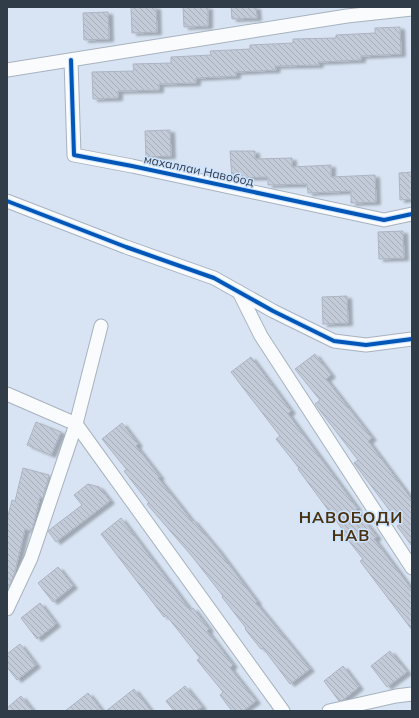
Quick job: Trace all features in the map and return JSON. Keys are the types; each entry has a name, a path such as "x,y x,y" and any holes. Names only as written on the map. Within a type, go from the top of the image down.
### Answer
{"street":[{"path":"7,70 348,16 412,9"},
{"name":"махаллаи Навобод","path":"71,60 74,155 384,220 412,214"},
{"path":"7,201 126,247 214,278 334,341 366,345 412,339"},
{"path":"239,292 261,336 412,568"},
{"path":"7,609 31,558 76,424 101,326"},
{"path":"7,394 76,424 283,711"},
{"path":"329,711 396,696 412,694"}],"building":[{"path":"131,7 156,7 157,32 132,33"},
{"path":"183,7 208,7 208,26 184,27"},
{"path":"231,7 256,7 257,18 232,19"},
{"path":"108,12 109,39 84,40 83,13"},
{"path":"400,27 401,54 361,56 361,60 318,62 319,65 275,66 276,70 236,72 236,76 196,78 196,83 159,84 159,90 118,91 118,98 93,99 92,72 134,71 133,64 171,63 171,57 211,55 210,51 250,49 250,45 293,43 293,39 336,38 336,35 375,33 375,28"},
{"path":"170,130 171,156 146,157 145,131"},
{"path":"230,151 255,151 255,159 292,158 292,167 331,165 331,177 375,175 376,202 351,203 351,191 308,193 307,184 268,185 268,177 232,178"},
{"path":"412,172 412,199 400,200 399,173"},
{"path":"403,231 404,258 379,259 378,232"},
{"path":"347,296 348,323 323,324 322,297"},
{"path":"315,354 331,375 326,379 372,438 368,441 412,500 412,546 397,526 400,524 354,463 358,460 315,404 320,400 295,369"},
{"path":"251,357 291,411 288,414 377,537 374,539 412,590 412,630 360,561 363,559 341,531 343,530 298,469 299,468 276,439 280,436 231,372"},
{"path":"36,422 61,432 51,455 27,445"},
{"path":"122,423 138,444 136,446 160,477 158,478 192,521 193,520 218,550 257,602 256,603 310,669 290,684 263,648 261,649 245,629 246,628 222,597 223,596 191,555 147,504 149,503 124,471 127,470 102,439"},
{"path":"23,468 49,475 43,498 40,497 32,531 25,529 14,575 9,587 7,587 7,520 12,500 15,501"},
{"path":"88,484 99,487 110,501 56,542 48,531 82,505 74,495"},
{"path":"121,518 190,610 193,608 209,629 207,631 233,665 230,668 256,701 243,711 232,711 220,695 223,692 197,660 200,658 166,615 164,617 101,534"},
{"path":"58,567 73,586 53,602 38,583"},
{"path":"40,603 56,624 37,639 21,618"},
{"path":"20,644 36,665 17,680 7,667 7,654"},
{"path":"390,651 407,672 387,687 371,666"},
{"path":"343,666 359,687 343,700 339,701 324,681"},
{"path":"185,686 202,707 196,711 174,711 166,701"},
{"path":"134,689 151,711 106,711"},
{"path":"88,693 102,711 65,711"},
{"path":"21,696 33,711 7,711 7,708"}],"cycle path":[{"path":"71,60 74,155 384,220 412,214"},
{"path":"7,201 126,247 214,278 273,311 334,341 366,345 412,339"}],"district":[{"name":"НАВОБОДИ НАВ","path":"351,526"}]}
